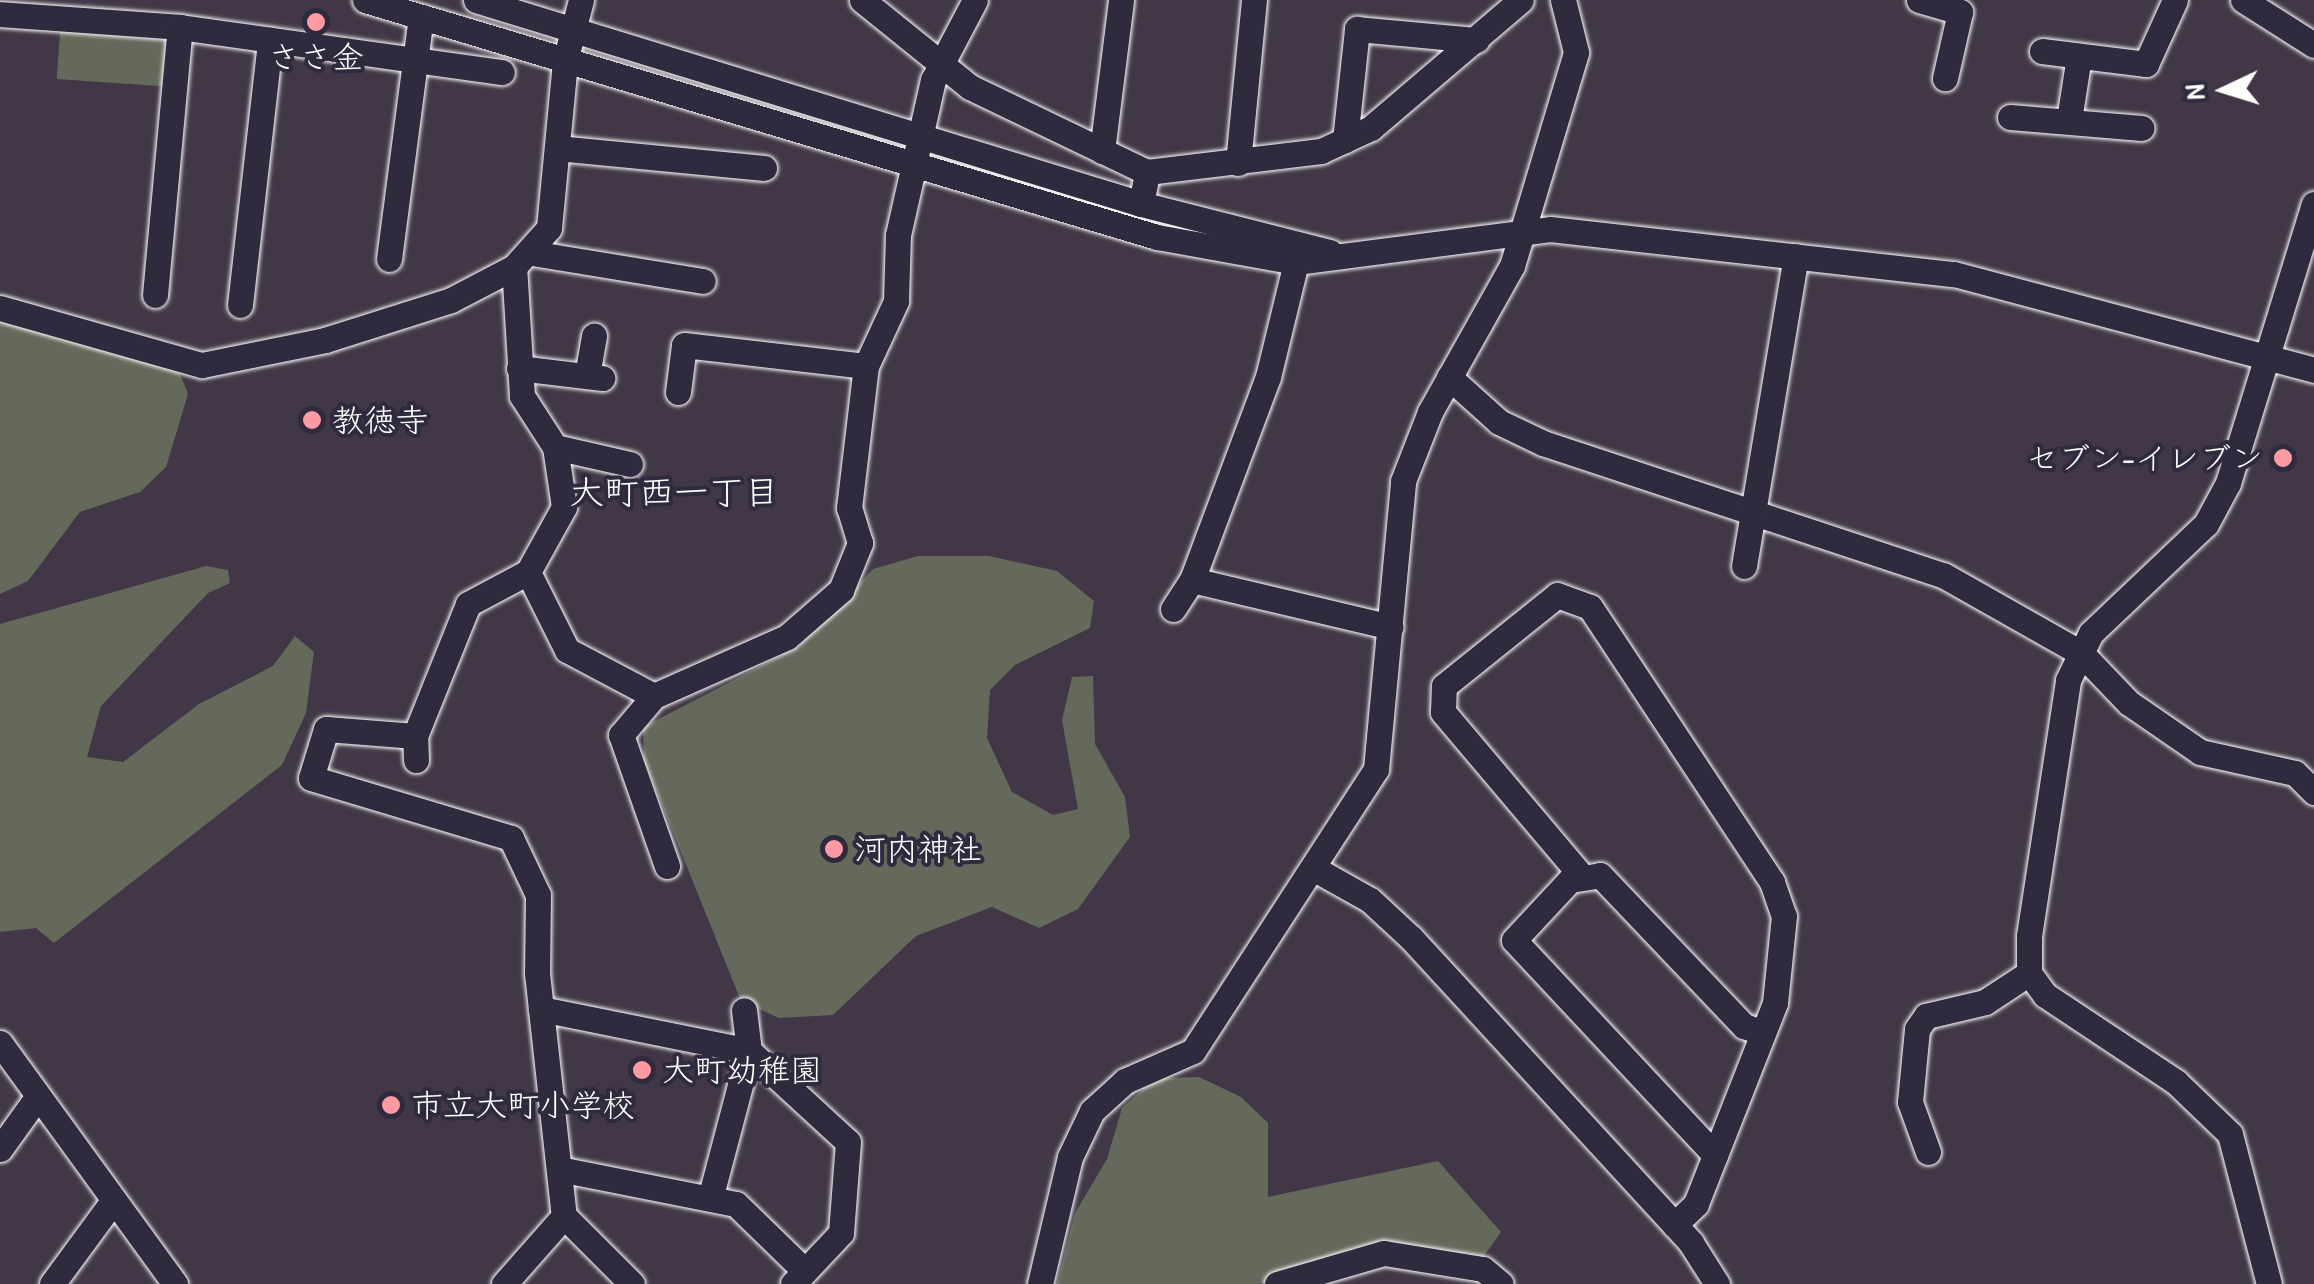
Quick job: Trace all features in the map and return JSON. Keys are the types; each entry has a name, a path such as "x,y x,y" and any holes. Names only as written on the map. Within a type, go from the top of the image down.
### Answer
{"street":[{"path":"365,0 1156,237 1296,262 1522,232 1954,274 2265,353 2314,370"},
{"path":"476,0 1141,204 1339,255"},
{"path":"0,308 202,364 325,340 451,300 523,260 553,212 565,60 581,0"},
{"path":"862,0 940,66 1147,172 1238,163 1345,140 1476,40 1521,0"},
{"path":"667,866 621,736 654,696 788,637 842,590 860,543 849,508 866,366 896,301 912,166 940,66 975,0"},
{"path":"1102,151 1121,0"},
{"path":"1238,163 1254,0"},
{"path":"1040,1284 1070,1156 1092,1111 1125,1081 1192,1050 1376,770 1403,481 1522,232 1576,52 1563,0"},
{"path":"1919,0 1960,12 1945,78"},
{"path":"2042,51 2146,64 2175,0"},
{"path":"2243,0 2314,46"},
{"path":"0,14 180,28 502,72"},
{"path":"389,259 413,58 422,17"},
{"path":"155,294 180,28"},
{"path":"1345,140 1357,29 1476,40"},
{"path":"240,305 270,40"},
{"path":"2069,120 2080,56"},
{"path":"2010,117 2142,128"},
{"path":"557,148 764,168"},
{"path":"1141,204 1147,172"},
{"path":"1928,1152 1910,1102 1917,1029 1926,1016 1985,1002 2029,974 2068,680 2082,653 2125,597 2206,524 2228,483 2314,204"},
{"path":"1744,566 1796,256"},
{"path":"523,260 704,282"},
{"path":"523,260 519,368 522,396 555,448 564,507 528,572 468,604 416,748 326,729 311,778 511,838 538,895 540,1009 564,1216 632,1284"},
{"path":"1173,609 1192,580 1268,377 1296,262"},
{"path":"519,368 594,377 594,336"},
{"path":"678,392 684,345 866,366"},
{"path":"1450,377 1499,422 1543,443 1753,516 1943,574 2082,653 2129,703 2200,752 2295,773 2314,792"},
{"path":"555,448 630,464"},
{"path":"528,572 567,650 654,696"},
{"path":"1192,580 1391,627"},
{"path":"1674,1225 1696,1204 1762,1033 1784,948 1772,882 1590,607 1556,594 1444,686 1442,712 1580,873 1623,890 1744,1026 1762,1033"},
{"path":"1314,868 1370,900 1411,938 1674,1225 1717,1284"},
{"path":"1580,873 1514,940 1714,1156"},
{"path":"2029,974 2070,1018 2176,1082 2230,1134 2268,1284"},
{"path":"540,1009 749,1051 848,1142 840,1233 799,1277 736,1204 711,1195 558,1169"},
{"path":"711,1195 749,1051 744,1010"},
{"path":"0,1043 175,1284"},
{"path":"0,1149 38,1096"},
{"path":"52,1284 113,1202"},
{"path":"504,1284 564,1216"},
{"path":"1276,1284 1310,1280 1384,1252 1483,1269 1502,1284"}],"green space":[{"path":"60,32 166,39 162,86 57,79"},
{"path":"0,312 177,366 188,394 166,467 140,492 80,512 28,581 0,594"},
{"path":"918,556 989,556 1057,571 1094,601 1090,628 1015,665 990,690 987,738 1012,792 1053,815 1078,809 1062,720 1072,677 1093,676 1095,744 1125,797 1130,837 1078,909 1039,928 992,907 916,936 833,1015 779,1018 741,1001 644,760 643,727 798,647 873,569"},
{"path":"206,566 228,570 230,583 208,593 101,706 87,757 123,762 199,704 273,666 295,636 314,652 306,713 282,765 54,943 36,928 0,932 0,624"},
{"path":"1199,1077 1241,1097 1268,1123 1268,1197 1438,1161 1501,1232 1477,1266 1386,1250 1258,1284 1057,1284 1075,1213 1107,1159 1122,1108 1156,1078"}],"place":[{"name":"ささ金","path":"316,22"},
{"name":"教徳寺","path":"312,420"},
{"name":"セブン-イレブン","path":"2283,458"},
{"name":"河内神社","path":"834,849"},
{"name":"大町幼稚園","path":"642,1070"},
{"name":"市立大町小学校","path":"391,1105"}],"district":[{"name":"大町西一丁目","path":"674,492"}]}
